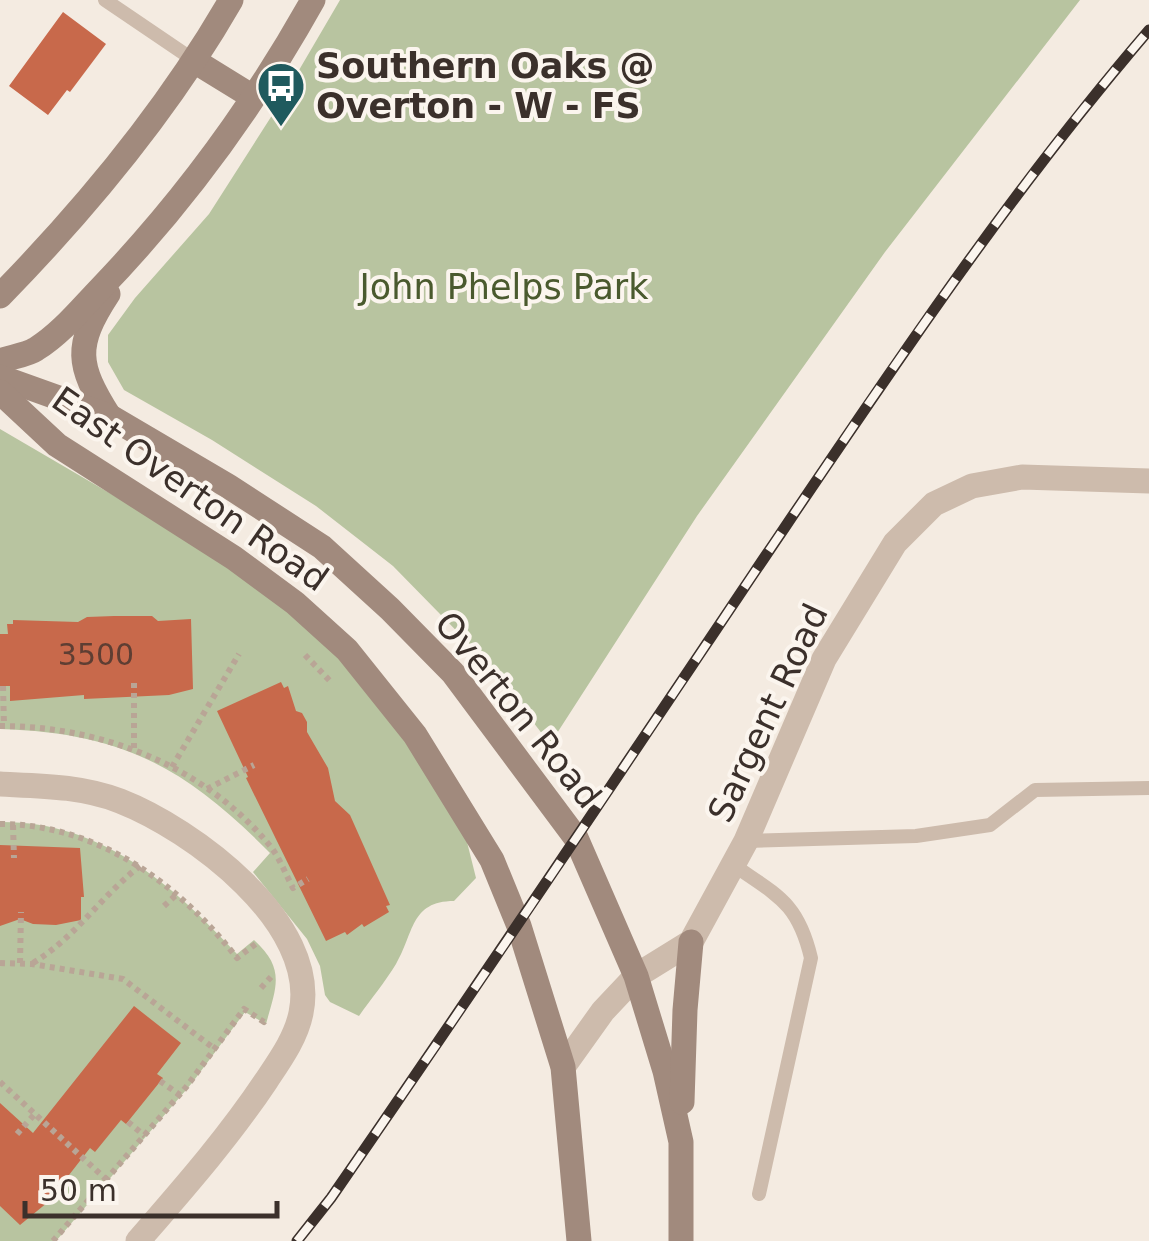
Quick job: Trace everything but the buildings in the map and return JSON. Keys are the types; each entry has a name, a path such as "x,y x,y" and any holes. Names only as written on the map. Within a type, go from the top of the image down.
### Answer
{"street":[{"path":"0,296 114,168 196,62 232,0"},
{"path":"109,416 86,380 84,347 95,314 131,257 254,97 314,0"},
{"path":"196,62 254,97"},
{"path":"0,361 34,351 131,257"},
{"name":"Overton Road","path":"0,378 109,416 322,547 453,674 576,838 636,976 666,1071 680,1142 681,1241"},
{"name":"East Overton Road","path":"0,392 57,445 234,558 295,603 347,650 415,735 492,860 518,926 563,1067 580,1241"},
{"name":"Sargent Road","path":"563,1067 603,1010 636,976 691,942 746,842 824,659 895,543 934,504 972,486 1022,477 1149,481"},
{"path":"0,784 60,786 104,797 180,831 228,867 266,908 293,949 302,1012 289,1046 233,1131 138,1241"},
{"path":"680,1142 691,942"}],"lane":[{"path":"105,0 196,62"},
{"path":"746,842 916,836 990,824 1035,790 1149,788"},
{"path":"734,866 788,903 804,929 812,958 759,1194"}],"path":[{"path":"299,650 337,688"},
{"path":"172,767 239,654"},
{"path":"134,683 134,750"},
{"path":"3,686 2,726 84,734 172,767 207,789 271,848 293,888 308,879"},
{"path":"207,789 254,765"},
{"path":"0,824 45,828 80,838 140,866 176,895 237,958 256,942 263,951"},
{"path":"14,824 14,858"},
{"path":"32,964 68,939 117,884 140,866"},
{"path":"164,906 176,895"},
{"path":"20,962 22,912"},
{"path":"0,962 122,980 216,1050"},
{"path":"271,962 276,979 273,995"},
{"path":"53,1241 180,1095 244,1009 264,1022 268,1010"},
{"path":"160,1081 180,1095"},
{"path":"0,1082 108,1181"},
{"path":"17,1134 34,1114"},
{"path":"128,1122 146,1136"}],"green space":[{"name":"John Phelps Park","path":"340,0 1080,0 885,252 697,516 550,744 486,661 393,566 316,506 124,390 108,362 108,335 209,214"},
{"path":"0,429 231,564 288,602 385,703 466,838 476,878 454,901 440,902 421,913 396,964 359,1016 330,1002 307,939 253,872 270,853 209,798 180,777 117,747 43,732 0,729"},
{"path":"0,822 70,832 132,861 187,904 237,954 254,940 271,960 276,979 266,1024 245,1012 192,1083 56,1241 0,1241"}],"railway":[{"path":"297,1241 331,1198 944,296 1043,161 1149,30"}],"place":[{"name":"Southern Oaks @ Overton - W - FS","path":"281,128"}]}
